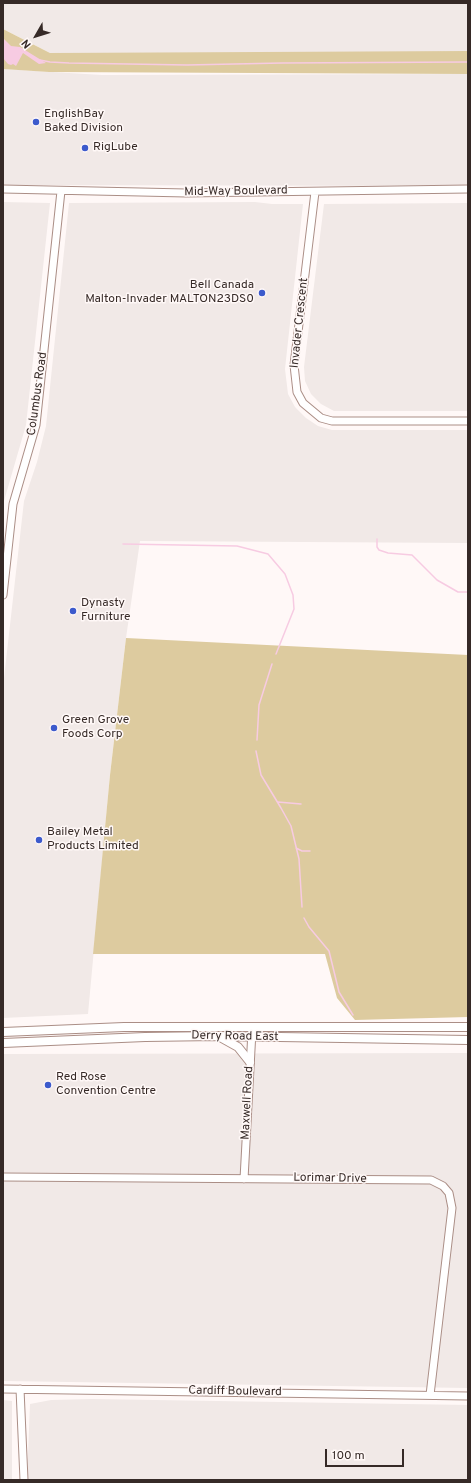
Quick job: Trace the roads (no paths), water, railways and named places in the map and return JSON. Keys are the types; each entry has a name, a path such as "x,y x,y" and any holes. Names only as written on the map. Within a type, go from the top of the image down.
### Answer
{"main road":[{"name":"Derry Road East","path":"3,1032 124,1027 253,1026 468,1028"},
{"name":"Derry Road East","path":"3,1043 145,1037 217,1036 252,1038 468,1040"},
{"path":"217,1036 238,1047 250,1062"}],"street":[{"name":"Mid-Way Boulevard","path":"3,190 186,193 468,189"},
{"name":"Columbus Road","path":"3,595 13,504 36,425 61,191"},
{"name":"Invader Crescent","path":"315,192 294,365 297,392 304,402 321,418 332,421 468,420"},
{"name":"Maxwell Road","path":"244,1179 253,1026"},
{"name":"Lorimar Drive","path":"3,1178 431,1180 443,1186 449,1193 452,1208 430,1395"},
{"name":"Cardiff Boulevard","path":"3,1389 468,1396"},
{"path":"20,1389 24,1480"}],"waterway":[{"path":"40,60 69,63 187,65 468,62"},
{"path":"377,539 377,547 379,550 388,553 412,555 437,580 458,592 468,592"},
{"path":"123,544 237,546 268,554 285,574 293,595 294,609 276,654"},
{"path":"257,740 259,705 272,664"},
{"path":"256,751 261,775 291,826 299,859 302,907"},
{"path":"278,802 301,804"},
{"path":"296,848 302,851 310,851"},
{"path":"304,918 309,927 329,951 339,992 353,1015"}],"place":[{"name":"EnglishBay Baked Division","path":"36,122"},
{"name":"RigLube","path":"85,148"},
{"name":"Bell Canada Malton-Invader MALTON23DS0","path":"262,293"},
{"name":"Dynasty Furniture","path":"73,611"},
{"name":"Green Grove Foods Corp","path":"54,728"},
{"name":"Bailey Metal Products Limited","path":"39,840"},
{"name":"Red Rose Convention Centre","path":"48,1085"}]}
